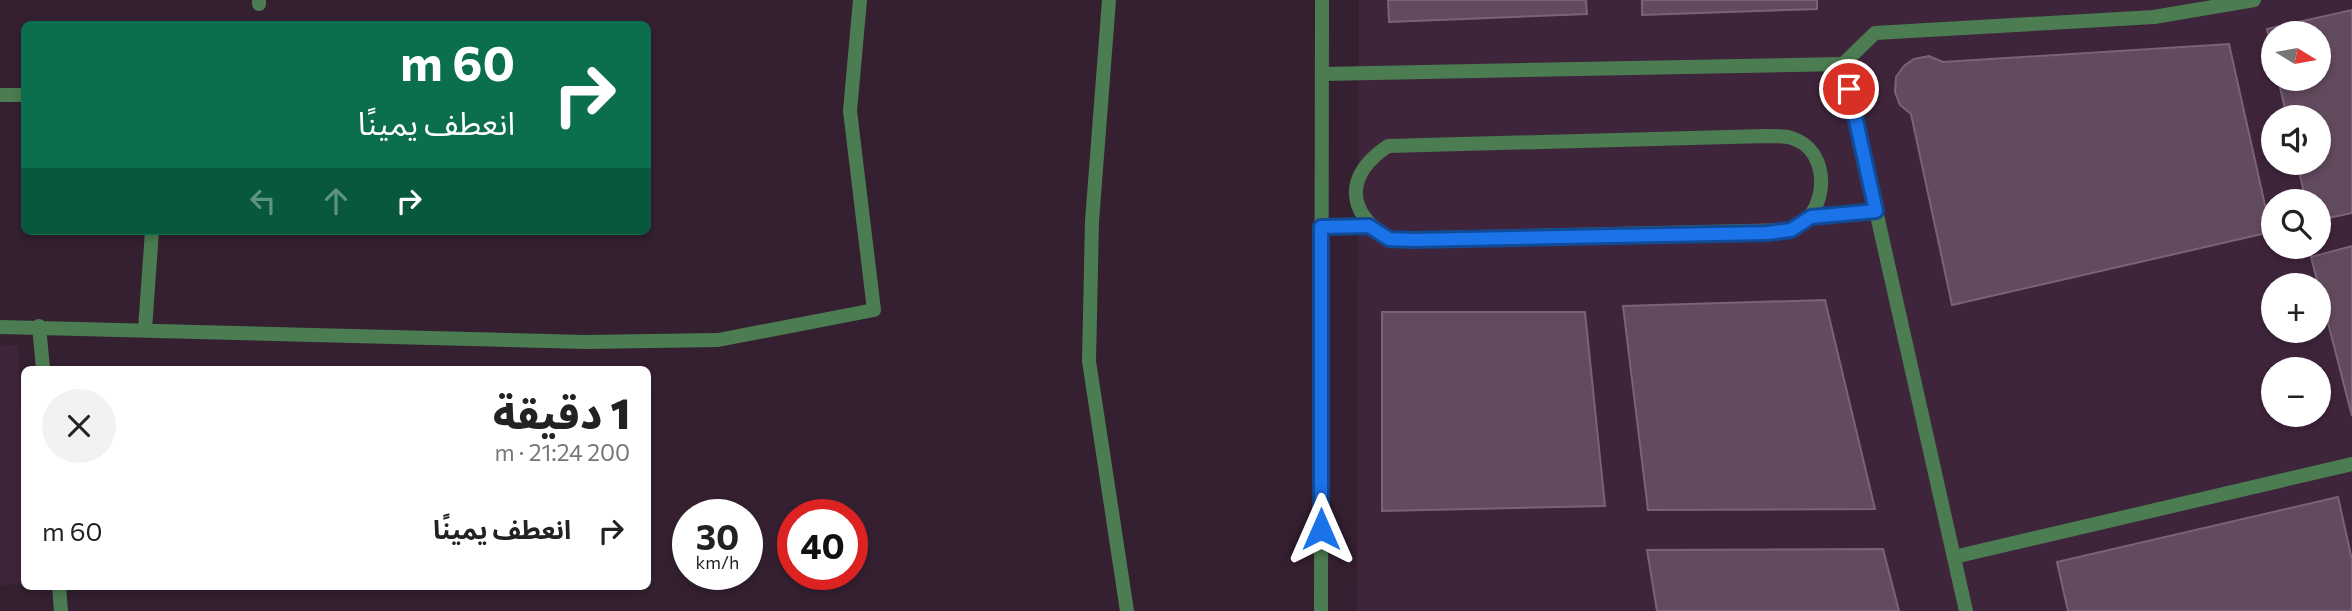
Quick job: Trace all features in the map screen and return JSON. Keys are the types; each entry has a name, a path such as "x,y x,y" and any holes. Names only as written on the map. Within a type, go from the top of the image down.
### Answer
{"street":[{"path":"0,327 585,342 718,340 874,310 850,111 860,0"},
{"path":"1109,0 1092,221 1089,361 1126,611"},
{"path":"1321,611 1322,0"},
{"path":"1322,74 1843,64 1875,33 2154,17 2254,0"},
{"path":"1843,64 1966,611"},
{"path":"0,95 21,95"},
{"path":"1811,217 1822,195 1822,171 1810,150 1790,137 1388,146 1368,160 1357,181 1357,205 1369,226 1389,239 1767,233 1791,230 1811,217 1876,211"},
{"path":"1321,227 1369,226"},
{"path":"145,329 152,235"},
{"path":"39,326 43,366"},
{"path":"1954,556 2352,464"},
{"path":"60,590 61,611"}],"shaded area":[{"path":"1359,0 2352,0 2352,611 1357,611"},
{"path":"18,345 21,584 0,585 0,346"}],"building":[{"path":"1388,0 1586,0 1587,14 1389,22"},
{"path":"1642,0 1817,0 1817,9 1642,15"},
{"path":"2352,10 2352,213 2331,217 2331,189 2303,189 2300,175 2331,175 2331,105 2284,105 2281,91 2331,91 2331,21 2303,21"},
{"path":"2229,44 2261,189 2261,234 1952,305 1911,114 1900,105 1895,92 1896,77 1904,66 1914,59 1929,56 1943,62"},
{"path":"2352,246 2352,416 2331,335 2331,273 2315,273 2312,259 2331,259 2331,252"},
{"path":"1825,300 1875,509 1648,510 1623,306"},
{"path":"1382,312 1585,312 1605,506 1382,511"},
{"path":"2338,497 2352,560 2352,611 2068,611 2057,562"},
{"path":"1883,549 1899,611 1657,611 1647,550"}],"route":[{"path":"1321,529 1321,227 1369,226 1389,239 1413,240 1767,233 1791,230 1811,217 1876,211 1849,89"}]}
